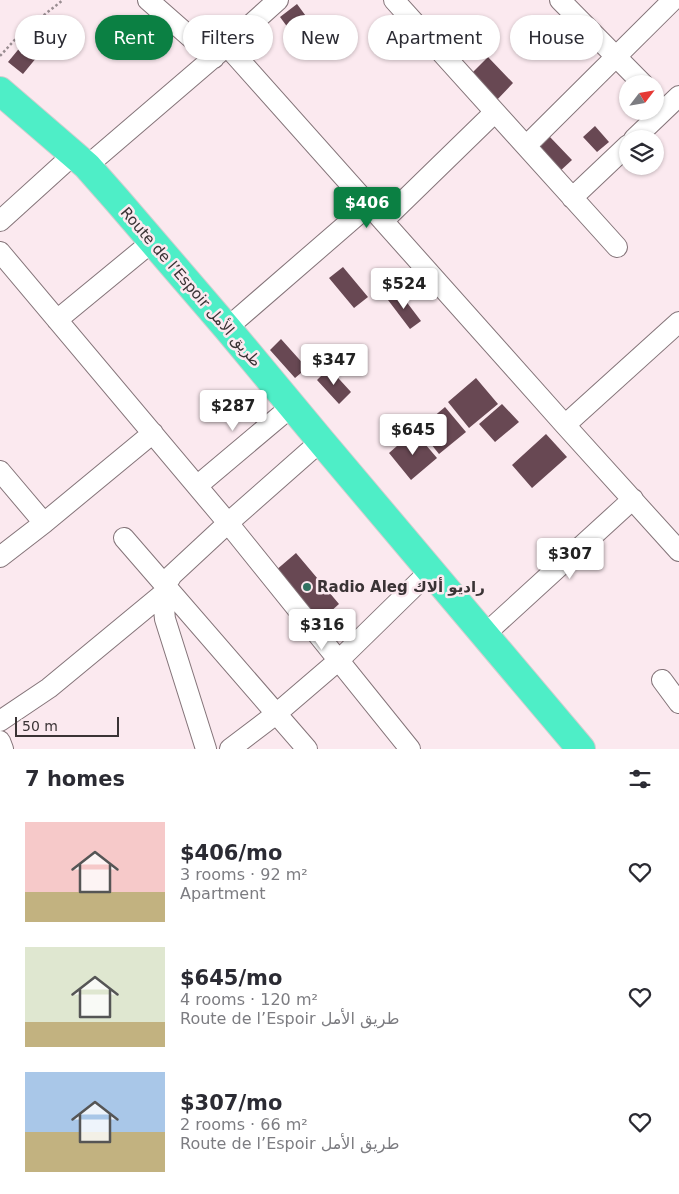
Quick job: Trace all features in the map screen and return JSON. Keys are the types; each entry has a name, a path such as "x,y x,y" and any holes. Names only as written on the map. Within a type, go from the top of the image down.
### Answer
{"highway":[{"name":"Route de l’Espoir طريق الأمل","path":"0,91 80,160 153,241 581,749"}],"street":[{"path":"148,0 183,25"},
{"path":"262,15 278,0"},
{"path":"394,0 617,247"},
{"path":"560,0 635,75"},
{"path":"526,146 674,0"},
{"path":"0,221 211,60"},
{"path":"229,60 369,205 679,551"},
{"path":"642,130 667,100"},
{"path":"383,221 495,112"},
{"path":"572,198 619,154"},
{"path":"227,328 369,205"},
{"path":"58,320 153,241"},
{"path":"0,252 228,523 410,749"},
{"path":"565,425 679,322"},
{"path":"197,486 292,406"},
{"path":"0,557 153,433"},
{"path":"0,721 49,688 164,589 172,575 321,441"},
{"path":"0,471 44,523"},
{"path":"484,634 633,499"},
{"path":"124,538 164,589 307,749"},
{"path":"230,749 276,714 339,660 430,571"},
{"path":"164,589 165,619 206,749"},
{"path":"662,680 679,703"},
{"path":"0,742 3,749"}],"path":[{"path":"0,56 21,33 63,0"}],"building":[{"path":"297,4 305,15 283,15 283,21 280,17"},
{"path":"15,53 15,60 34,60 23,74 8,62"},
{"path":"485,60 491,60 513,83 495,102 469,76"},
{"path":"595,126 609,142 597,152 583,137"},
{"path":"550,137 572,160 559,172 538,149"},
{"path":"343,267 368,297 354,308 329,278"},
{"path":"399,292 421,321 410,329 388,300"},
{"path":"281,339 307,368 295,378 270,350"},
{"path":"329,368 351,392 339,404 317,380"},
{"path":"476,378 498,404 469,428 448,402"},
{"path":"502,404 519,422 495,442 479,424"},
{"path":"445,407 466,432 439,454 419,429"},
{"path":"414,431 437,458 411,480 389,453"},
{"path":"546,434 567,457 532,488 512,465"},
{"name":"Radio Aleg راديو ألاك","path":"296,553 339,604 318,623 275,571"}],"place":[{"name":"Radio Aleg راديو ألاك","path":"307,587"}]}
